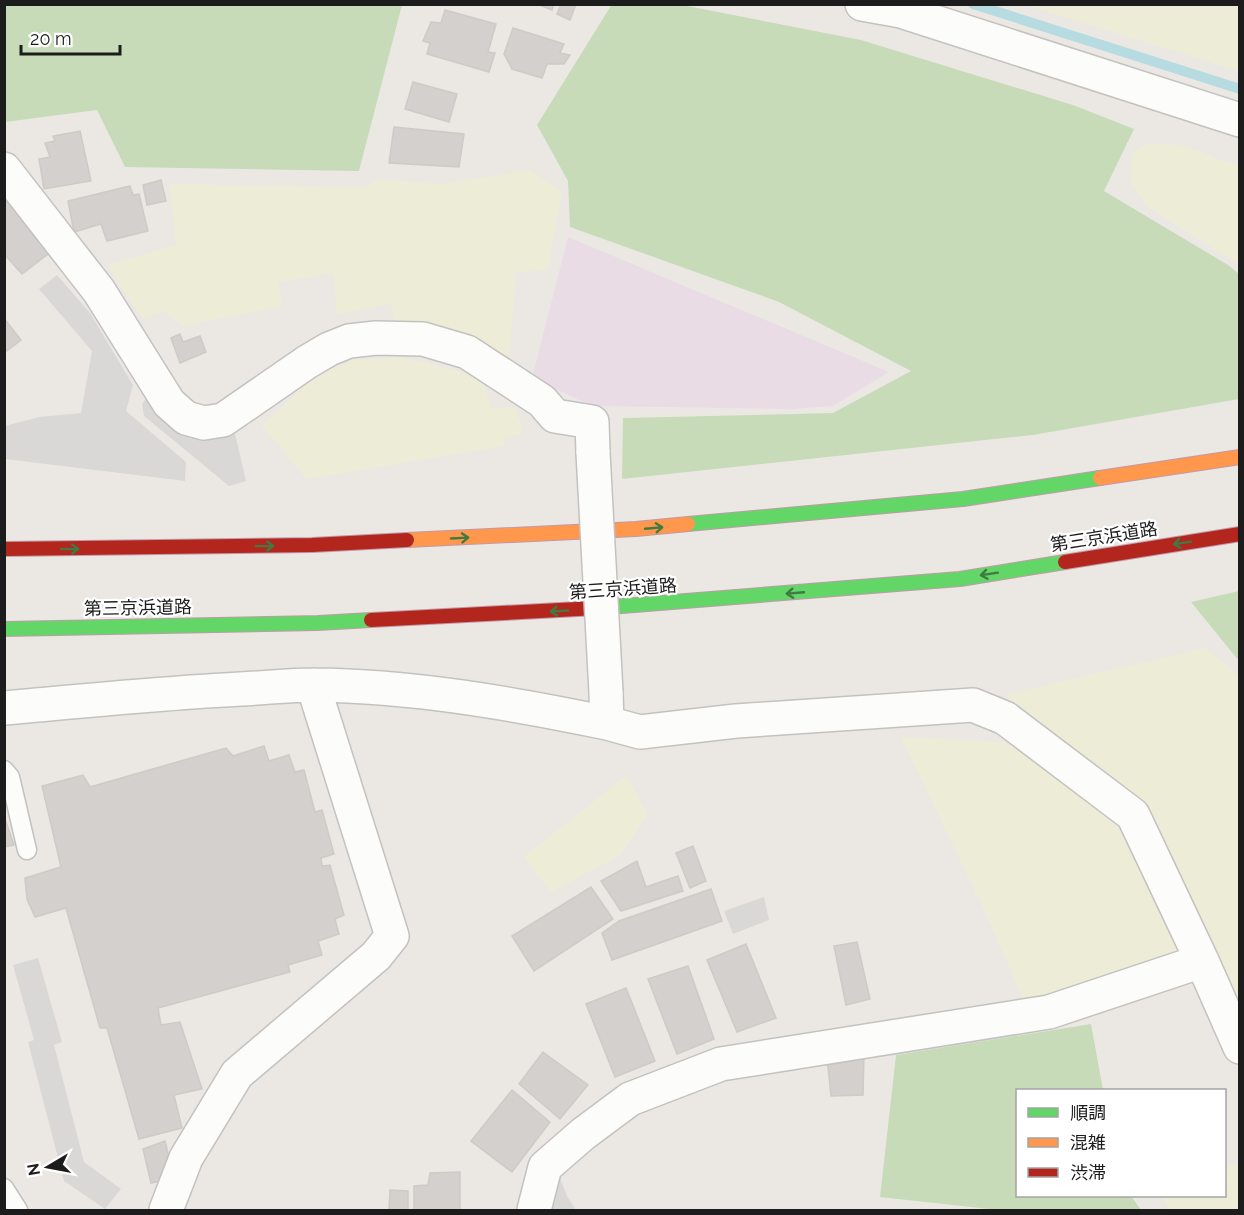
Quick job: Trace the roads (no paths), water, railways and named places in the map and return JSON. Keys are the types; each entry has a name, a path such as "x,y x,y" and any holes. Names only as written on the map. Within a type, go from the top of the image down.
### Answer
{"highway":[{"path":"8,550 312,545 636,529 963,499 1239,457"},
{"name":"第三京浜道路","path":"11,629 318,623 642,606 960,579 1239,534"}],"street":[{"path":"862,4 901,12 1239,120"},
{"path":"4,169 99,291 170,403 186,418 204,423 223,420 329,349 349,342 376,338 423,339 467,352 542,401 555,416 592,422 606,708"},
{"path":"166,1210 186,1158 237,1074 376,956 392,936 313,685"},
{"path":"4,708 185,692 313,685 391,688 539,709 606,708 640,732 745,720 973,705 1005,718 1134,815 1239,1047"},
{"path":"534,1210 545,1167 583,1134 630,1100 721,1064 1049,1012 1202,961"}],"lane":[{"path":"4,770 10,777 27,850"},
{"path":"4,1188 18,1210"}],"waterway":[{"path":"973,4 1240,89"}]}
